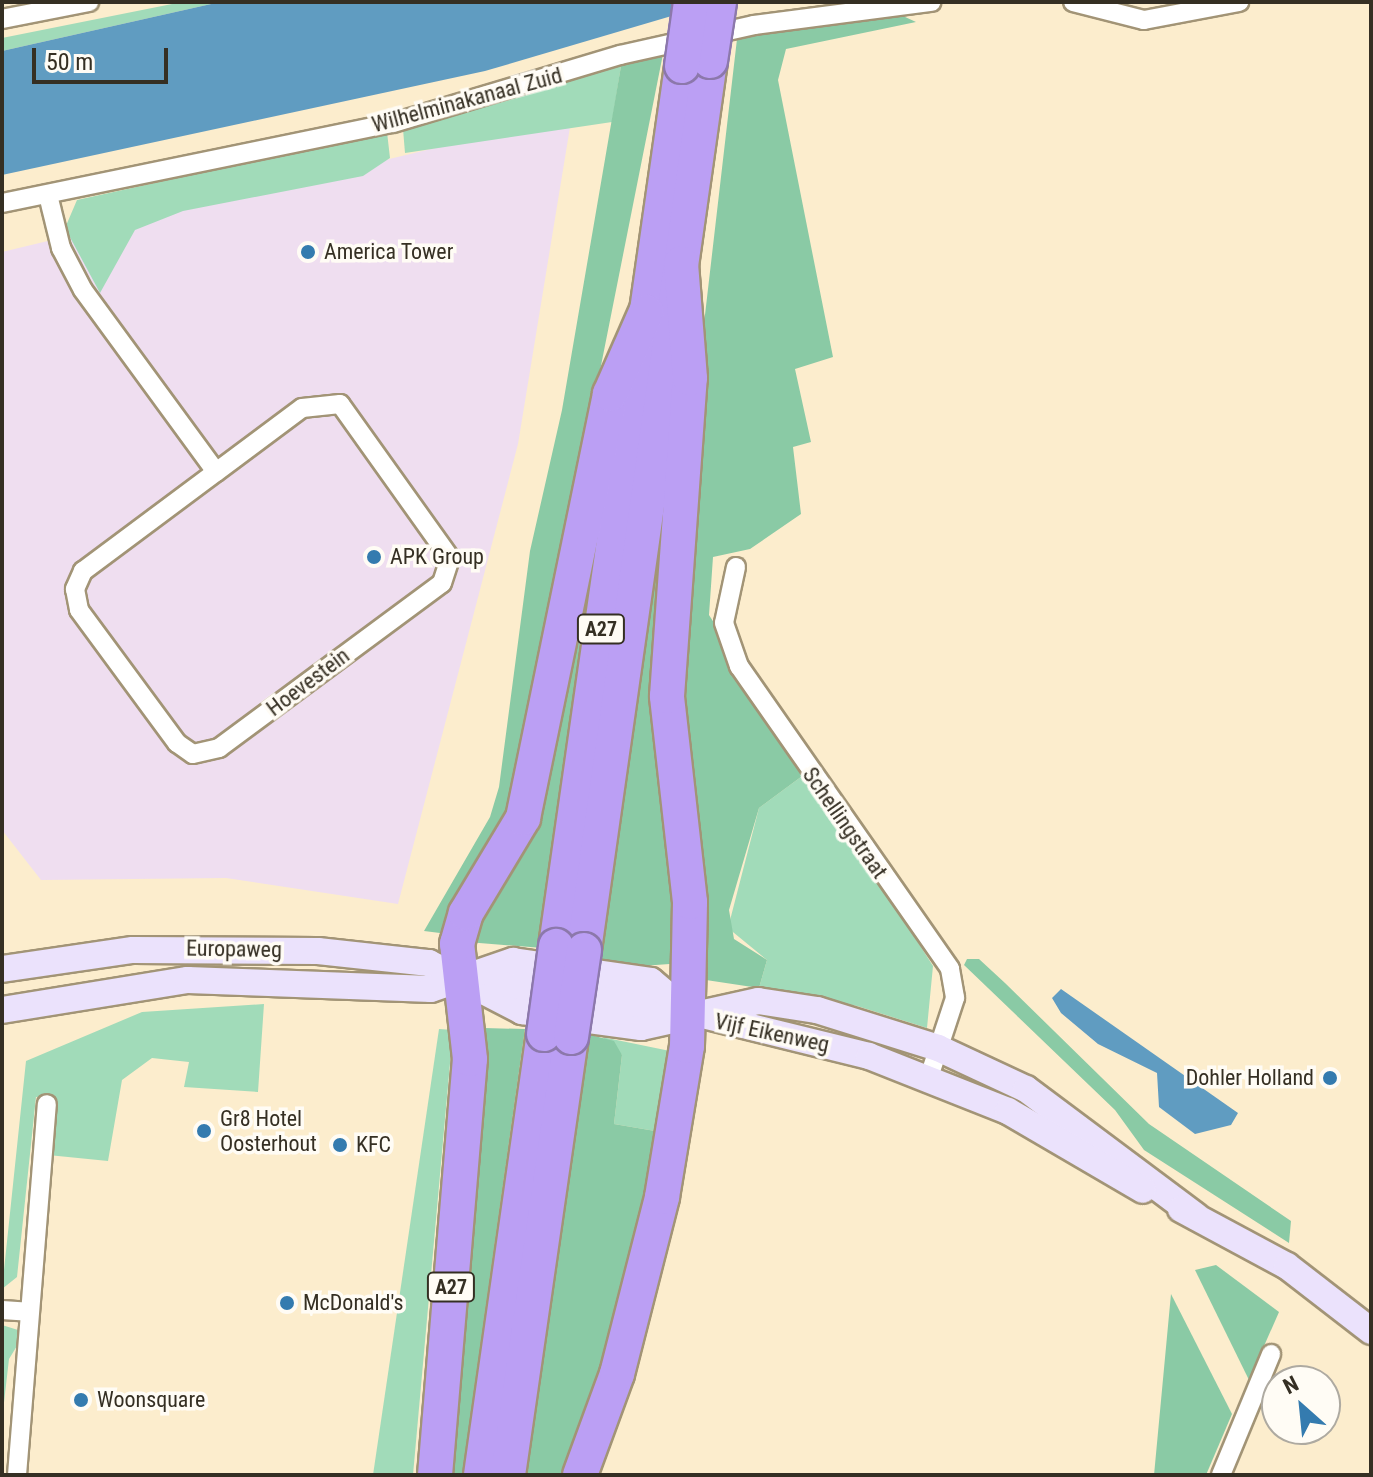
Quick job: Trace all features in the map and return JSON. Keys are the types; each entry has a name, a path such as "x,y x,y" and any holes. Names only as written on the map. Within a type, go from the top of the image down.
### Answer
{"highway":[{"name":"A27","path":"481,1475 557,1036 681,263 696,64 691,2"},
{"name":"A27","path":"570,948 646,312 696,64 719,2"},
{"name":"A27","path":"580,1475 617,1374 662,1197 686,1011 690,902 667,696 690,378 681,263"},
{"name":"A27","path":"435,1475 470,1059 457,944 466,913 523,818 538,769 610,394 646,312"},
{"name":"A27","path":"508,1475 557,1036"}],"main road":[{"name":"Europaweg","path":"2,969 133,950 238,947 429,963 463,978 522,1011 650,1027 686,1011 651,981 501,961 463,978 431,989 188,980 2,1010"},
{"name":"Vijf Eikenweg","path":"686,1011 758,1001 830,1013 938,1048 1026,1089 1196,1216 1257,1256 1287,1266 1371,1331"},
{"name":"Vijf Eikenweg","path":"686,1011 929,1077 1008,1111 1196,1216"}],"street":[{"path":"2,19 89,2"},
{"name":"Wilhelminakanaal Zuid","path":"2,203 444,111 694,38 932,2"},
{"path":"1073,2 1144,20 1239,2"},
{"path":"48,195 61,248 83,290 216,472"},
{"name":"Hoevestein","path":"340,404 450,558 442,583 219,748 193,754 177,743 79,610 75,589 83,571 216,472 303,408 340,404"},
{"name":"Schellingstraat","path":"736,567 724,623 739,666 950,969 955,998 929,1077"},
{"path":"17,1475 31,1351 28,1312 47,1104"},
{"path":"2,1310 28,1312"},
{"path":"1221,1475 1271,1354"}],"shaded area":[{"path":"572,115 518,444 398,904 226,878 41,880 2,830 2,252"}],"green space":[{"path":"182,2 220,2 2,51 2,38"},
{"path":"903,16 916,22 786,49 778,80 833,357 795,369 811,442 793,447 801,514 750,549 713,557 709,615 809,771 759,808 729,910 734,939 767,960 759,988 706,980 676,770 695,401 737,39 812,23"},
{"path":"663,54 513,808 440,933 424,931 490,817 499,787 530,551 562,410 621,66"},
{"path":"621,66 612,122 405,153 403,129"},
{"path":"387,132 390,158 363,176 183,211 135,230 100,293 65,228 77,200"},
{"path":"678,401 654,733 683,963 642,966 598,960"},
{"path":"608,466 543,948 467,942 480,907"},
{"path":"809,771 933,966 927,1028 857,1006 759,988 767,960 728,928 759,808"},
{"path":"967,959 979,959 1149,1124 1291,1221 1289,1243 1144,1150 1115,1110 964,965"},
{"path":"264,1004 258,1092 184,1087 189,1062 152,1058 122,1080 108,1161 48,1155 55,1101 36,1097 17,1277 2,1289 26,1061 142,1012"},
{"path":"484,1028 525,1029 462,1475 441,1475"},
{"path":"439,1029 453,1030 413,1475 373,1475"},
{"path":"587,1034 614,1041 622,1055 614,1124 661,1132 626,1299 567,1475 524,1475"},
{"path":"602,1037 670,1051 661,1132 614,1124 622,1055"},
{"path":"1216,1265 1279,1312 1249,1380 1195,1270"},
{"path":"1171,1294 1232,1414 1206,1475 1154,1475"},
{"path":"2,1325 18,1330 20,1341 9,1359 2,1420"}],"water":[{"path":"220,2 719,2 485,71 2,175 2,51"},
{"path":"1061,989 1238,1113 1231,1125 1195,1134 1159,1107 1157,1073 1098,1044 1061,1013 1052,998"}],"place":[{"name":"America Tower","path":"308,252"},
{"name":"APK Group","path":"374,557"},
{"name":"Dohler Holland","path":"1330,1078"},
{"name":"Gr8 Hotel Oosterhout","path":"204,1131"},
{"name":"KFC","path":"340,1145"},
{"name":"McDonald's","path":"287,1303"},
{"name":"Woonsquare","path":"81,1400"}]}
